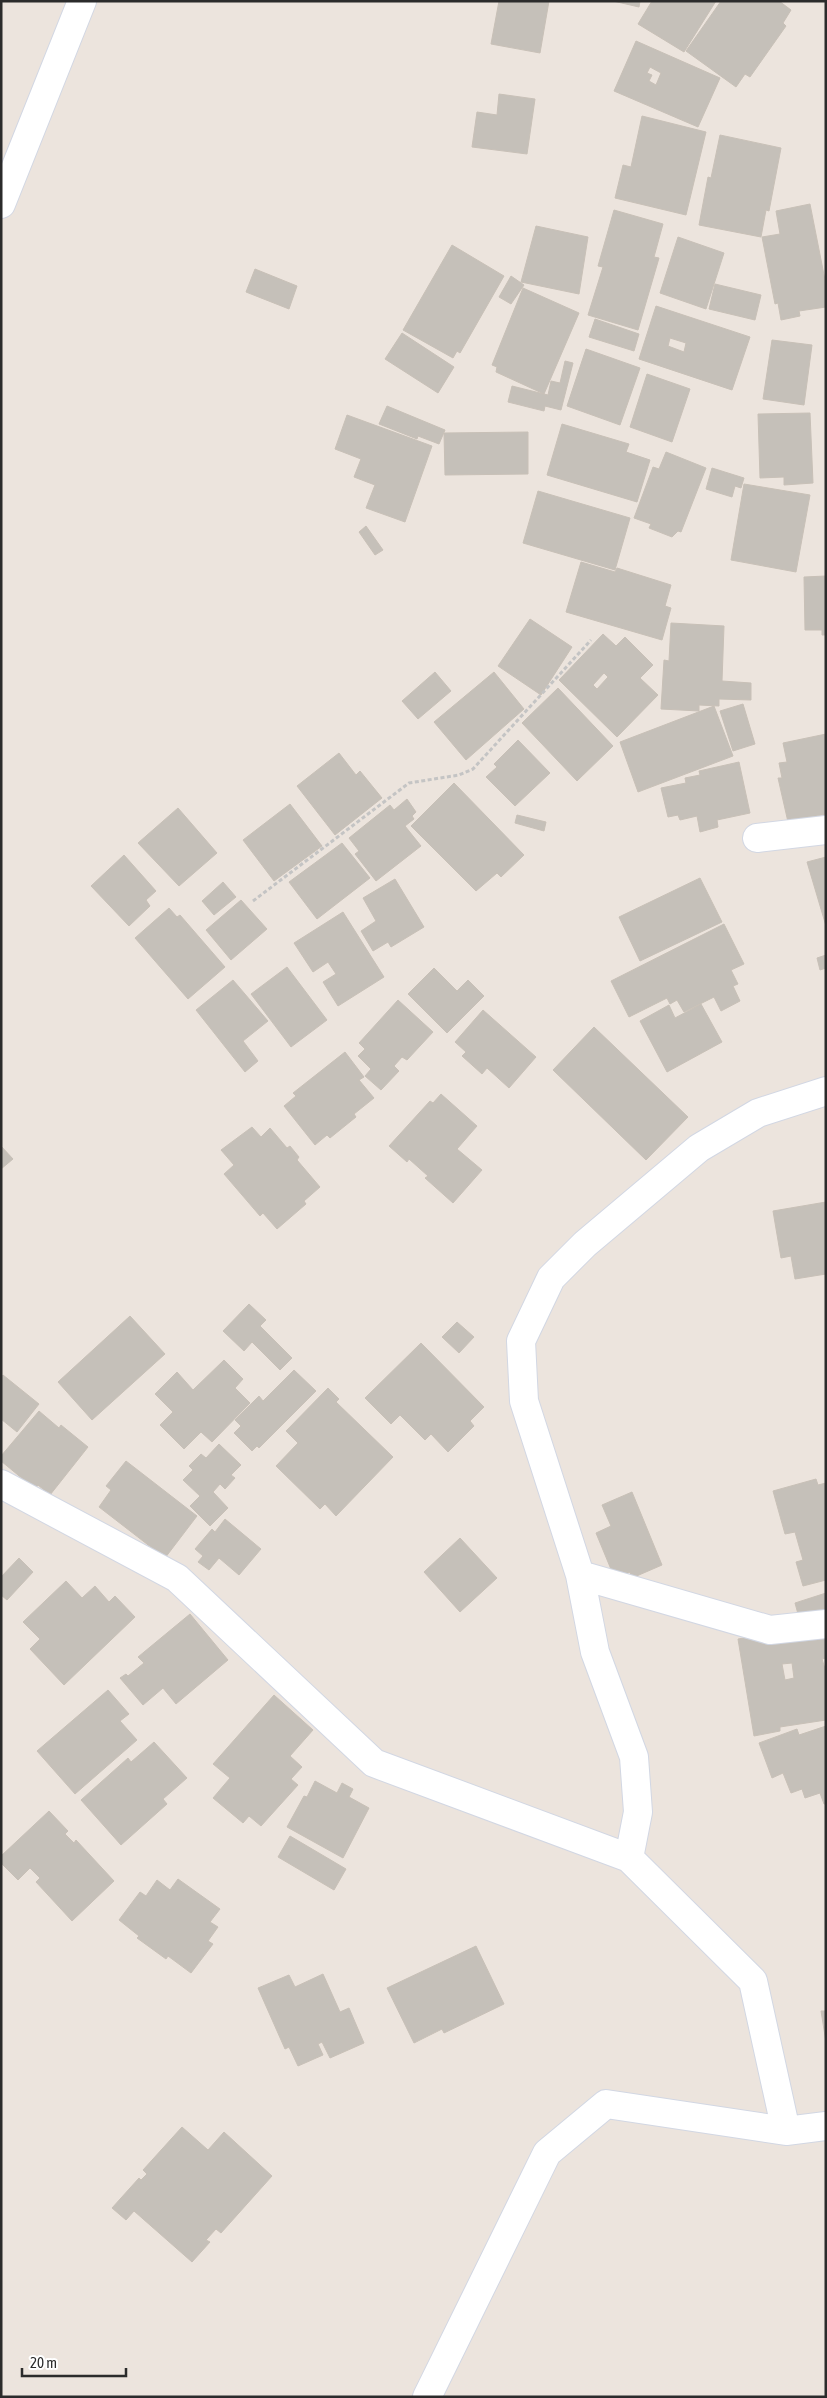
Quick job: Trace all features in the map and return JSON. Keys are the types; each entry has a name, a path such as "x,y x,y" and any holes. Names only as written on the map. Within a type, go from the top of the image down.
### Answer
{"street":[{"path":"1,204 82,1"},
{"path":"757,838 826,830"},
{"path":"629,1858 638,1812 634,1758 595,1652 580,1575 524,1401 520,1341 551,1278 585,1244 699,1148 758,1113 826,1091"},
{"path":"1,1484 176,1578 374,1763 629,1858 753,1981 786,2131"},
{"path":"580,1575 770,1630 826,1624"},
{"path":"427,2397 547,2153 606,2104 786,2131 826,2126"}],"path":[{"path":"253,902 408,783 459,775 473,769 591,640"}],"building":[{"path":"499,1 549,1 540,53 491,44"},
{"path":"613,1 640,1 639,7"},
{"path":"652,1 716,1 684,52 638,24"},
{"path":"721,1 779,1 791,10 783,23 786,26 750,77 745,74 736,87 686,51"},
{"path":"636,41 720,78 698,127 614,91","holes":["650,67 661,73 656,85 649,81 652,75 647,73"]},
{"path":"499,94 535,99 527,154 472,147 477,112 497,115"},
{"path":"642,116 706,132 686,215 615,198 623,165 631,167"},
{"path":"720,135 781,148 769,211 766,210 761,237 699,225 708,177 711,178"},
{"path":"810,204 826,285 826,307 799,311 800,316 781,320 778,303 775,304 762,237 780,234 776,211"},
{"path":"614,210 663,224 654,257 659,258 638,330 588,315 603,267 598,266"},
{"path":"536,226 588,237 579,294 521,282"},
{"path":"678,237 724,253 706,309 660,293"},
{"path":"452,245 504,276 460,353 457,351 453,358 403,330"},
{"path":"255,269 297,286 289,309 246,292"},
{"path":"511,276 524,285 511,304 499,297"},
{"path":"715,284 761,295 755,320 709,309"},
{"path":"523,288 579,313 544,394 496,372 497,367 492,365"},
{"path":"656,306 750,337 732,390 639,359","holes":["670,338 686,343 684,352 668,346"]},
{"path":"595,319 639,334 634,351 589,337"},
{"path":"402,333 454,367 438,393 385,359"},
{"path":"772,340 812,345 804,405 763,399"},
{"path":"586,349 640,368 620,425 567,406"},
{"path":"565,361 573,363 561,410 545,406 544,411 508,402 512,386 548,395 551,381 560,383"},
{"path":"647,374 690,389 672,442 630,427"},
{"path":"387,406 445,430 439,444 418,436 417,439 379,424"},
{"path":"810,413 813,483 784,485 784,477 760,478 758,414"},
{"path":"347,415 432,446 405,522 366,508 375,485 354,477 361,459 335,449"},
{"path":"562,424 629,444 626,452 650,460 637,502 547,475"},
{"path":"528,432 528,474 445,475 444,433"},
{"path":"666,452 706,468 681,532 678,531 672,537 649,528 651,524 634,518 653,467 659,469"},
{"path":"712,468 744,478 741,488 735,486 732,497 706,489"},
{"path":"744,484 810,495 796,572 731,560"},
{"path":"538,491 630,518 615,570 523,543"},
{"path":"366,526 383,550 375,555 359,532"},
{"path":"581,562 615,572 617,568 671,585 665,606 671,608 662,640 566,612"},
{"path":"826,576 826,635 822,635 822,630 805,630 804,577"},
{"path":"530,619 572,647 541,695 498,666"},
{"path":"671,623 724,626 722,681 751,683 751,700 719,699 719,706 699,705 699,711 661,709 664,660 669,661"},
{"path":"603,634 616,646 625,637 653,665 640,678 658,695 617,737 559,680","holes":["604,673 608,677 597,689 593,685"]},
{"path":"435,672 451,691 418,719 402,701"},
{"path":"494,672 524,709 466,760 434,722"},
{"path":"558,688 613,746 577,781 522,723"},
{"path":"743,704 755,744 733,751 720,711"},
{"path":"714,706 733,756 638,792 620,742"},
{"path":"826,734 826,814 788,822 778,778 782,778 779,763 787,762 783,743"},
{"path":"518,740 550,773 515,806 486,777 497,767 494,764"},
{"path":"339,753 356,775 360,771 382,798 335,835 297,786"},
{"path":"739,762 750,813 717,820 718,827 700,832 697,816 680,820 678,815 668,817 661,788 686,783 685,778 700,775 699,771"},
{"path":"454,783 524,855 501,877 497,873 476,891 411,826"},
{"path":"407,799 416,812 412,816 414,819 405,826 421,846 376,881 355,854 359,851 349,838 390,805 394,810"},
{"path":"290,804 322,846 274,881 243,840"},
{"path":"178,808 217,853 179,886 138,843"},
{"path":"517,815 546,822 544,831 515,823"},
{"path":"342,843 370,878 317,919 289,882"},
{"path":"124,855 156,891 146,900 150,906 129,926 91,886"},
{"path":"826,857 826,926 807,862"},
{"path":"700,878 722,922 640,961 619,917"},
{"path":"395,879 424,927 391,947 388,942 373,951 361,931 376,921 363,898"},
{"path":"223,882 236,897 214,915 202,901"},
{"path":"241,900 267,929 231,960 206,930"},
{"path":"169,908 177,917 180,915 225,967 188,999 135,938"},
{"path":"343,912 384,977 338,1006 323,982 336,974 328,962 313,972 294,943"},
{"path":"724,924 744,964 731,970 738,984 733,986 740,1001 721,1011 714,997 684,1012 677,1000 670,1004 667,998 629,1017 611,981"},
{"path":"826,955 826,968 820,970 817,958"},
{"path":"287,967 327,1020 291,1047 251,994"},
{"path":"434,968 457,991 468,980 484,996 447,1033 408,994"},
{"path":"233,980 268,1021 243,1041 258,1061 245,1072 196,1010"},
{"path":"398,1000 433,1032 407,1060 402,1057 394,1066 399,1071 381,1090 365,1076 371,1069 358,1056 365,1049 359,1043"},
{"path":"701,1004 722,1042 667,1072 640,1021 669,1005 675,1018"},
{"path":"483,1010 536,1057 509,1088 487,1068 482,1074 462,1056 466,1052 455,1042"},
{"path":"594,1027 688,1117 646,1160 553,1070"},
{"path":"345,1052 364,1077 359,1080 374,1098 354,1114 356,1117 330,1138 327,1135 315,1145 284,1106 296,1096 293,1093"},
{"path":"441,1094 477,1126 457,1149 482,1170 453,1203 425,1178 428,1176 409,1159 407,1162 389,1146 430,1101 433,1103"},
{"path":"252,1127 261,1137 270,1128 287,1148 290,1146 299,1157 297,1160 320,1187 304,1201 306,1204 277,1229 263,1213 260,1216 224,1174 234,1165 221,1150"},
{"path":"1,1146 13,1159 1,1169"},
{"path":"826,1202 826,1274 795,1279 791,1256 781,1258 773,1211"},
{"path":"249,1304 266,1320 260,1326 292,1358 280,1370 252,1342 244,1351 223,1331"},
{"path":"130,1316 165,1354 92,1420 58,1382"},
{"path":"457,1322 474,1337 459,1353 442,1337"},
{"path":"421,1343 484,1407 470,1421 474,1426 448,1452 431,1434 425,1440 400,1415 391,1424 365,1398"},
{"path":"224,1360 243,1379 235,1388 250,1403 212,1442 201,1432 184,1449 160,1425 173,1412 155,1394 177,1372 193,1390"},
{"path":"294,1370 316,1391 259,1448 257,1446 252,1451 234,1433 241,1426 235,1420 259,1396 263,1401"},
{"path":"3,1375 39,1404 17,1432 1,1419 1,1378"},
{"path":"328,1388 339,1399 336,1402 393,1457 336,1516 325,1504 320,1509 276,1466 298,1443 286,1431"},
{"path":"39,1411 59,1428 61,1425 88,1447 50,1495 38,1485 35,1489 1,1461 1,1456"},
{"path":"219,1444 241,1465 231,1475 235,1478 225,1489 220,1484 213,1492 228,1508 210,1526 190,1506 200,1496 183,1480 193,1470 189,1466 201,1454 206,1458"},
{"path":"126,1461 197,1516 165,1558 99,1507 111,1490 106,1486"},
{"path":"816,1479 818,1485 826,1483 826,1580 803,1586 796,1562 803,1560 795,1532 785,1534 773,1491"},
{"path":"632,1492 662,1565 632,1578 630,1572 615,1579 596,1533 611,1526 602,1505"},
{"path":"225,1519 261,1549 239,1575 219,1558 209,1570 198,1562 203,1556 195,1549 212,1529 215,1532"},
{"path":"460,1538 497,1578 460,1612 424,1572"},
{"path":"19,1558 33,1572 7,1600 1,1595 1,1577"},
{"path":"66,1581 82,1598 95,1586 109,1602 115,1596 135,1617 64,1685 30,1649 40,1639 23,1622"},
{"path":"826,1593 826,1617 801,1625 795,1603"},
{"path":"190,1614 228,1660 176,1704 163,1688 143,1705 120,1678 126,1674 128,1676 144,1663 138,1657"},
{"path":"826,1631 826,1658 822,1659 826,1672 826,1720 780,1727 780,1731 754,1736 738,1639 773,1633","holes":["792,1663 794,1678 785,1680 782,1664"]},
{"path":"108,1690 129,1714 120,1721 137,1740 75,1794 37,1751"},
{"path":"274,1695 313,1730 290,1756 302,1767 291,1779 298,1785 261,1826 249,1816 243,1823 213,1798 230,1778 213,1764"},
{"path":"826,1726 826,1804 824,1804 820,1793 805,1798 802,1789 791,1793 783,1773 772,1778 759,1743 797,1729 799,1735"},
{"path":"154,1742 187,1778 163,1799 167,1804 121,1845 81,1800 128,1758 131,1762"},
{"path":"315,1781 337,1793 342,1783 353,1789 349,1797 369,1808 343,1858 287,1827 304,1796 307,1797"},
{"path":"49,1811 68,1831 65,1834 74,1843 76,1840 114,1881 72,1921 36,1882 40,1878 30,1868 18,1880 1,1863 1,1856"},
{"path":"290,1836 346,1869 334,1890 278,1857"},
{"path":"178,1879 220,1909 210,1922 218,1927 208,1941 213,1944 191,1973 168,1956 166,1959 137,1938 139,1936 119,1920 140,1892 146,1896 157,1880 170,1890"},
{"path":"476,1946 504,2004 444,2033 442,2029 414,2043 387,1988"},
{"path":"323,1974 340,2012 349,2008 364,2043 330,2058 322,2042 318,2044 323,2055 298,2066 289,2047 285,2049 258,1988 289,1975 295,1987"},
{"path":"821,2011 826,2011 826,2042"},
{"path":"182,2127 208,2150 224,2132 272,2176 221,2233 216,2229 206,2240 210,2242 192,2262 134,2211 126,2220 112,2208 139,2178 141,2180 147,2174 143,2170"}]}
